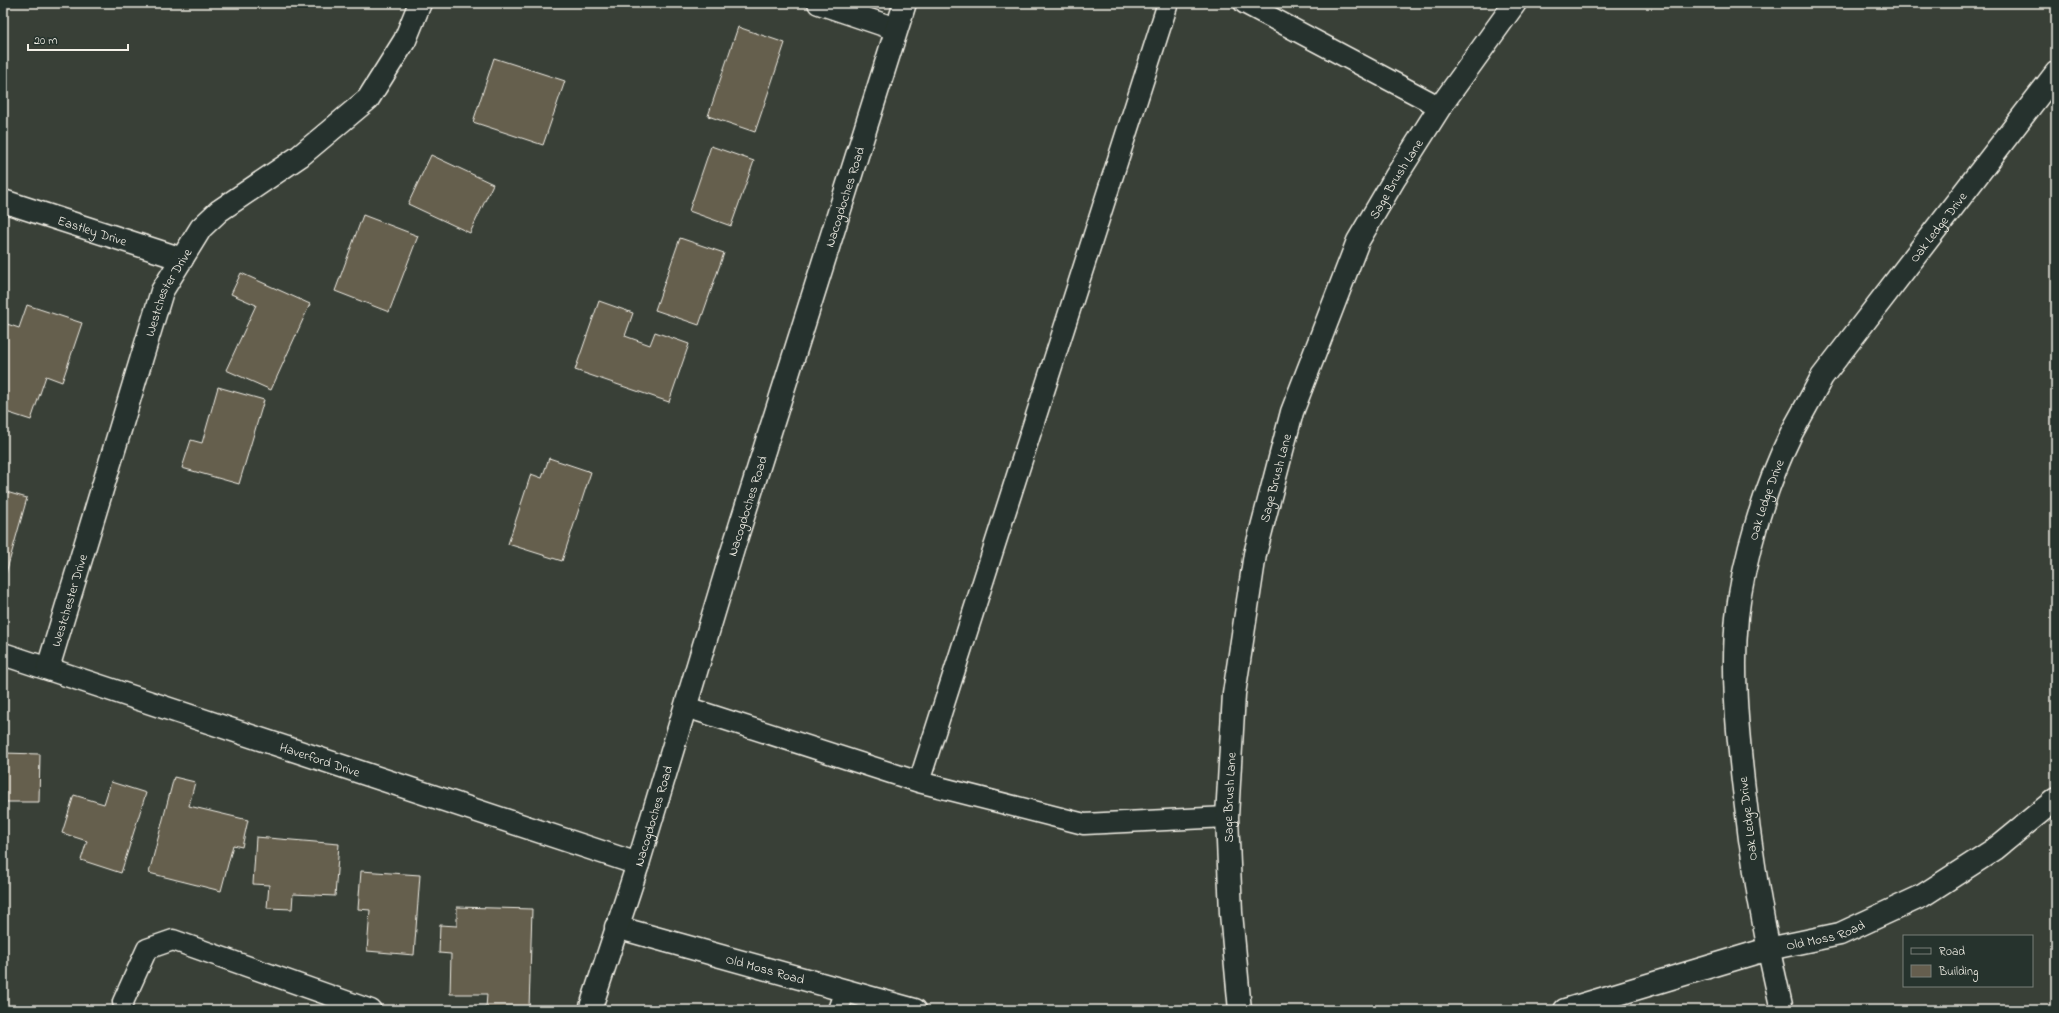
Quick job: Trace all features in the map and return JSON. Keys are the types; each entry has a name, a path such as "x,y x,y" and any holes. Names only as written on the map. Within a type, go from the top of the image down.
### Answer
{"street":[{"name":"Westchester Drive","path":"48,668 162,291 201,228 219,211 300,156 368,99 405,40 420,3"},
{"path":"819,3 896,29"},
{"name":"Nacogdoches Road","path":"590,1010 616,927 638,864 735,541 905,3"},
{"name":"Sage Brush Lane","path":"1240,1010 1231,913 1227,817 1234,694 1255,554 1292,412 1358,242 1395,178 1440,107 1515,3"},
{"name":"Oak Ledge Drive","path":"1782,1010 1768,949 1750,852 1736,717 1734,666 1738,616 1748,561 1767,492 1792,433 1822,377 2056,73"},
{"name":"Eastley Drive","path":"3,201 182,258"},
{"name":"Haverford Drive","path":"3,654 638,864"},
{"name":"Old Moss Road","path":"1565,1010 1768,949 1840,934 1922,896 1995,849 2056,799"},
{"name":"Old Moss Road","path":"616,927 915,1010"}],"lane":[{"path":"919,782 1168,3"},
{"path":"1244,3 1440,107"},
{"path":"686,707 919,782 1084,824 1227,817"},
{"path":"123,1002 146,949 173,940 371,1010"},
{"path":"838,1010 845,990"}],"building":[{"path":"738,27 785,43 755,132 708,116"},
{"path":"494,58 565,81 543,145 473,122"},
{"path":"711,146 754,161 731,226 689,211"},
{"path":"431,155 493,184 470,233 408,204"},
{"path":"363,215 418,236 389,312 335,291"},
{"path":"680,238 724,253 699,325 655,310"},
{"path":"241,273 310,304 271,390 226,370 256,305 231,294"},
{"path":"599,301 633,313 625,336 650,345 655,332 689,344 669,402 575,370"},
{"path":"27,305 82,323 62,382 46,376 31,420 3,411 3,372 5,366 3,365 3,325 4,323 19,328"},
{"path":"218,387 264,400 239,484 182,468 191,440 202,443"},
{"path":"549,458 591,472 562,561 508,544 531,474 542,478"},
{"path":"3,491 27,498 6,573 3,572"},
{"path":"3,753 40,754 39,802 3,802"},
{"path":"174,777 195,782 189,806 248,820 242,847 233,845 221,891 149,873"},
{"path":"111,782 146,793 121,873 81,860 87,841 62,833 74,795 104,804"},
{"path":"256,837 339,844 335,896 293,894 292,909 267,908 269,885 253,884"},
{"path":"361,871 420,875 414,955 367,951 370,910 358,909"},
{"path":"457,907 532,909 529,1009 486,1008 487,994 450,994 451,954 439,953 440,925 457,926"}]}
